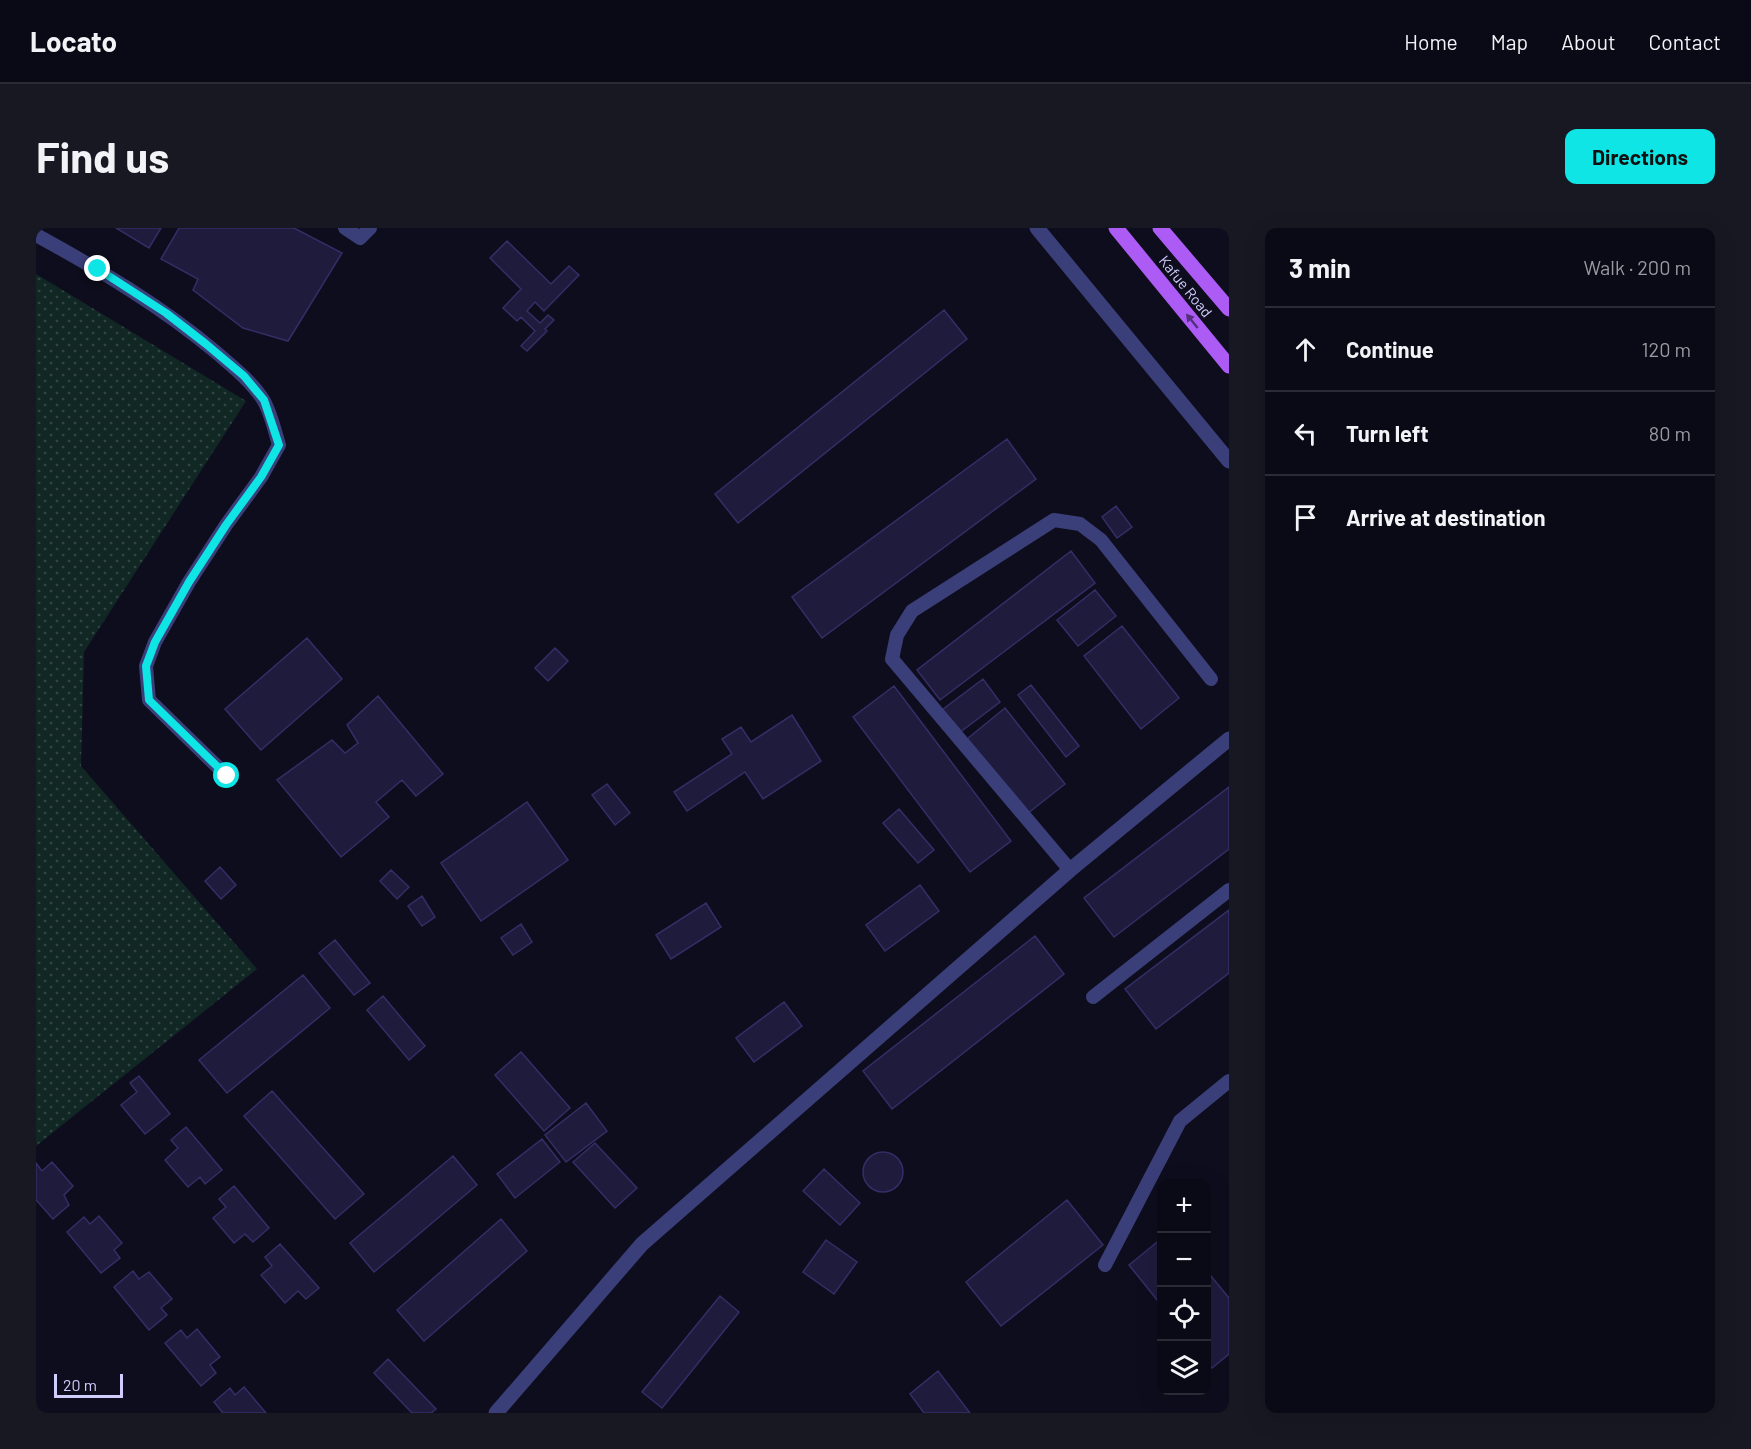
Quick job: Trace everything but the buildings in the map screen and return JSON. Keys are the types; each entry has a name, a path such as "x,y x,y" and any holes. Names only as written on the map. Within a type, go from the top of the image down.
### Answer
{"main road":[{"name":"Kafue Road","path":"1116,228 1229,366"},
{"name":"Kafue Road","path":"1160,228 1229,309"}],"street":[{"path":"1037,228 1229,462"},
{"path":"496,1413 642,1244 1070,870 1229,739"}],"lane":[{"path":"345,228 360,238 370,228"},
{"path":"36,236 98,269 166,313 244,376 264,400 279,445 261,477 189,582 155,642 146,666 149,700 227,776"},
{"path":"1070,870 892,659 897,635 912,611 1054,520 1080,524 1101,540 1211,679"},
{"path":"1093,997 1229,890"},
{"path":"1105,1265 1180,1121 1229,1081"}],"green space":[{"path":"36,274 246,401 84,652 81,766 257,969 36,1146"}],"route":[{"path":"98,269 166,313 244,376 264,400 279,445 261,477 189,582 155,642 146,666 149,700 227,776"}]}
